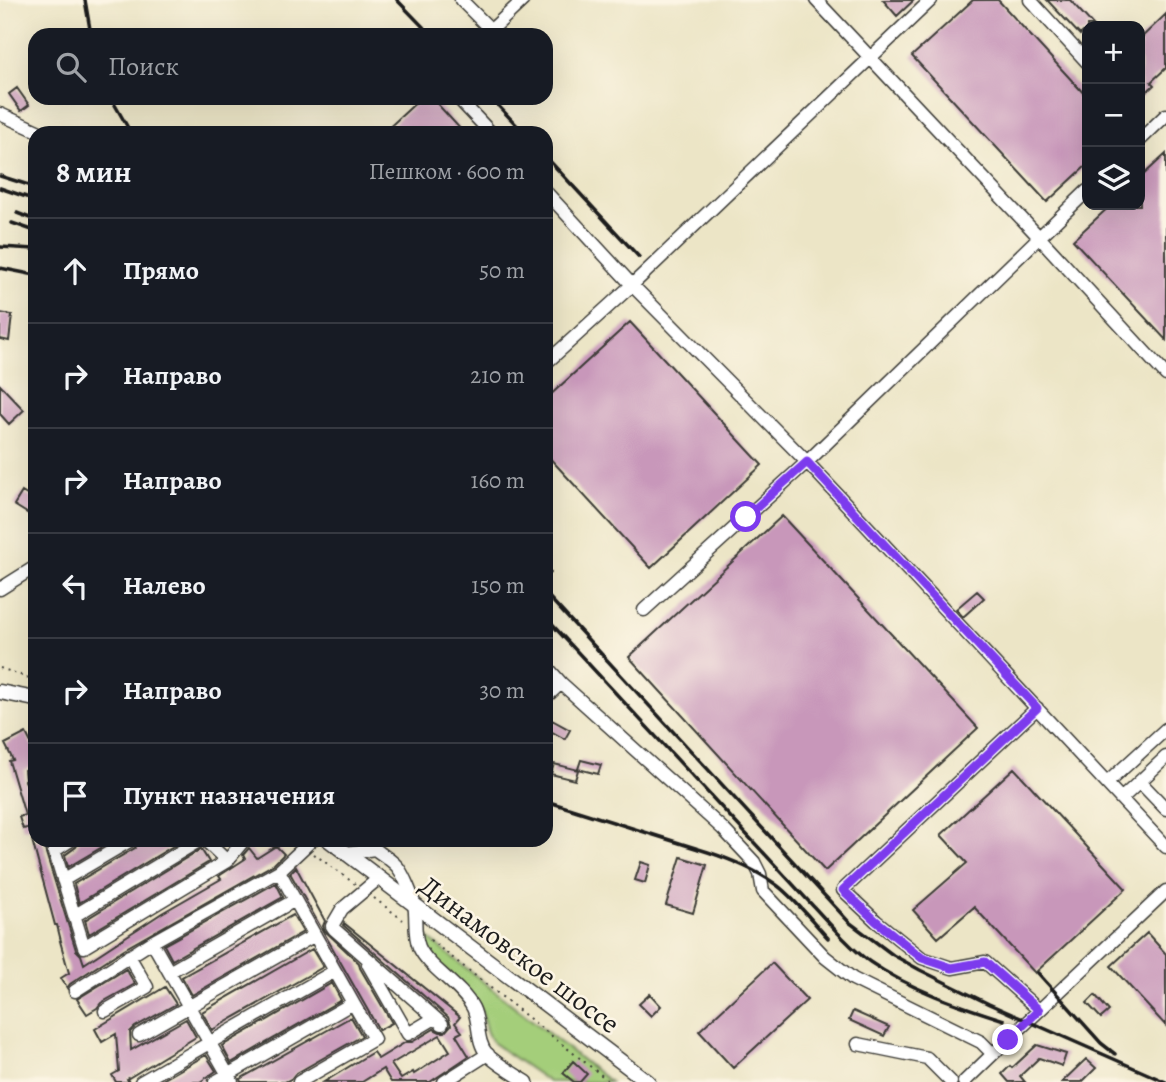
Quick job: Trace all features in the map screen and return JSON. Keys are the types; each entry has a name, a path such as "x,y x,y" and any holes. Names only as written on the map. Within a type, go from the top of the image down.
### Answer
{"main road":[{"path":"0,692 28,698"},
{"name":"Динамовское шоссе","path":"338,847 648,1082"}],"lane":[{"path":"461,0 485,28"},
{"path":"494,28 523,0"},
{"path":"816,0 1166,375"},
{"path":"553,357 932,0"},
{"path":"1030,0 1082,57"},
{"path":"465,105 484,126"},
{"path":"0,114 28,127"},
{"path":"1145,136 1166,115"},
{"path":"644,610 807,462 1082,196"},
{"path":"553,200 632,285 807,462 1166,847"},
{"path":"0,589 28,571"},
{"path":"553,674 723,829 754,862 764,891 825,957 853,979 981,1042 993,1054"},
{"path":"553,690 561,683"},
{"path":"1037,708 843,890 922,958 952,968 985,962 1039,1010"},
{"path":"1107,783 1166,729"},
{"path":"1121,799 1166,757"},
{"path":"1140,782 1166,809"},
{"path":"54,847 83,947 227,861 238,847"},
{"path":"63,880 119,847"},
{"path":"74,916 190,847"},
{"path":"210,847 227,861"},
{"path":"75,991 152,942 279,871 304,847"},
{"path":"346,853 374,849 399,869 414,904 419,947 473,1008 478,1020 482,1047 522,1081"},
{"path":"279,871 374,1040 299,1082"},
{"path":"362,954 408,1034 438,1021 332,926 342,909 379,878"},
{"path":"964,1082 1166,891"},
{"path":"169,972 295,900"},
{"path":"139,1035 315,935"},
{"path":"152,942 230,1078"},
{"path":"105,1011 146,987 129,956"},
{"path":"141,1082 335,971"},
{"path":"215,1082 230,1078 353,1003"},
{"path":"858,1044 927,1058 951,1082"},
{"path":"444,1082 488,1054"}],"path":[{"path":"0,668 28,678"},
{"path":"313,847 365,891 610,1082"}],"green space":[{"path":"428,938 610,1082 549,1082 493,1043 477,1002 433,957 426,944"}],"building":[{"path":"883,0 914,0 897,16"},
{"path":"973,0 998,0 1082,92 1082,170 1047,202 912,56"},
{"path":"1047,0 1070,0 1089,21 1082,21 1080,35"},
{"path":"1166,14 1166,68 1151,82 1154,85 1145,93 1145,84 1145,34"},
{"path":"17,88 29,105 21,111 9,94"},
{"path":"413,105 438,105 458,126 391,126"},
{"path":"1166,154 1166,340 1073,240 1106,210 1145,210 1145,173"},
{"path":"0,313 12,315 9,341 0,339"},
{"path":"630,322 762,465 651,568 553,462 553,393"},
{"path":"0,385 24,410 9,424 0,414"},
{"path":"22,492 28,496 28,514 14,505"},
{"path":"782,516 978,728 825,871 629,657"},
{"path":"977,591 984,598 963,617 956,609"},
{"path":"553,721 570,730 565,739 553,732"},
{"path":"26,733 28,737 28,769 24,770 28,787 28,828 23,829 19,817 25,815 9,761 13,760 5,744"},
{"path":"581,760 601,765 598,774 578,769"},
{"path":"554,764 578,770 575,780 553,774"},
{"path":"1014,768 1126,889 1035,973 974,907 938,938 913,910 967,863 941,835"},
{"path":"34,847 44,847 76,950 84,964 162,913 221,879 219,876 245,859 243,855 249,848 257,858 274,847 284,854 274,864 124,949 67,988 61,978 69,973"},
{"path":"76,847 102,847 68,867 65,855"},
{"path":"171,847 79,903 74,884 135,848"},
{"path":"201,849 209,862 89,934 85,920"},
{"path":"681,857 707,865 693,913 666,905"},
{"path":"641,862 650,865 645,883 635,880"},
{"path":"296,867 325,921 325,931 359,963 392,1023 379,1030 290,873"},
{"path":"276,883 283,897 172,960 164,945"},
{"path":"293,915 303,932 192,995 182,977"},
{"path":"344,923 460,1017 455,1023 462,1032 456,1035 469,1056 430,1082 391,1082 383,1069 362,1082 324,1082 373,1052 378,1059 434,1029 445,1032 451,1025 448,1017 343,925","holes":["440,1035 450,1051 414,1074 413,1072 401,1079 391,1064"]},
{"path":"1147,933 1166,954 1166,1026 1111,966"},
{"path":"312,949 323,967 212,1030 202,1012"},
{"path":"772,963 807,1000 733,1068 699,1031"},
{"path":"126,969 135,984 87,1014 77,999"},
{"path":"332,983 341,1000 231,1063 222,1046"},
{"path":"165,987 176,1004 130,1032 131,1050 186,1019 196,1037 127,1079 129,1082 116,1082 112,1075 119,1071 116,1034 102,1042 95,1029"},
{"path":"650,994 661,1006 651,1016 639,1004"},
{"path":"1095,995 1109,1011 1101,1018 1087,1003"},
{"path":"853,1011 889,1027 884,1036 849,1020"},
{"path":"351,1017 362,1036 295,1074 291,1079 285,1082 241,1082 240,1079"},
{"path":"1037,1045 1066,1054 1062,1066 1039,1058 1020,1076 1025,1082 1009,1082 1002,1074"},
{"path":"206,1055 216,1071 200,1082 159,1082"},
{"path":"1086,1059 1096,1068 1082,1082 1062,1082"},
{"path":"573,1061 587,1074 580,1082 574,1082 563,1073"}],"railway":[{"path":"85,0 90,28"},
{"path":"397,0 424,28"},
{"path":"115,105 127,126"},
{"path":"498,105 517,126"},
{"path":"553,165 639,257"},
{"path":"0,176 28,185"},
{"path":"0,188 28,198"},
{"path":"17,213 28,217"},
{"path":"12,223 28,229"},
{"path":"0,247 28,249"},
{"path":"0,268 28,274"},
{"path":"553,602 849,922 893,955 920,970 989,1004 1166,1082"},
{"path":"553,626 857,952 885,972 918,989 1004,1020"},
{"path":"553,803 744,866 784,891 828,938"},
{"path":"1038,973 1101,1043 1115,1054"}],"route":[{"path":"746,517 807,462 1037,708 843,890 922,958 952,968 985,962 1039,1010 1008,1040"}]}
